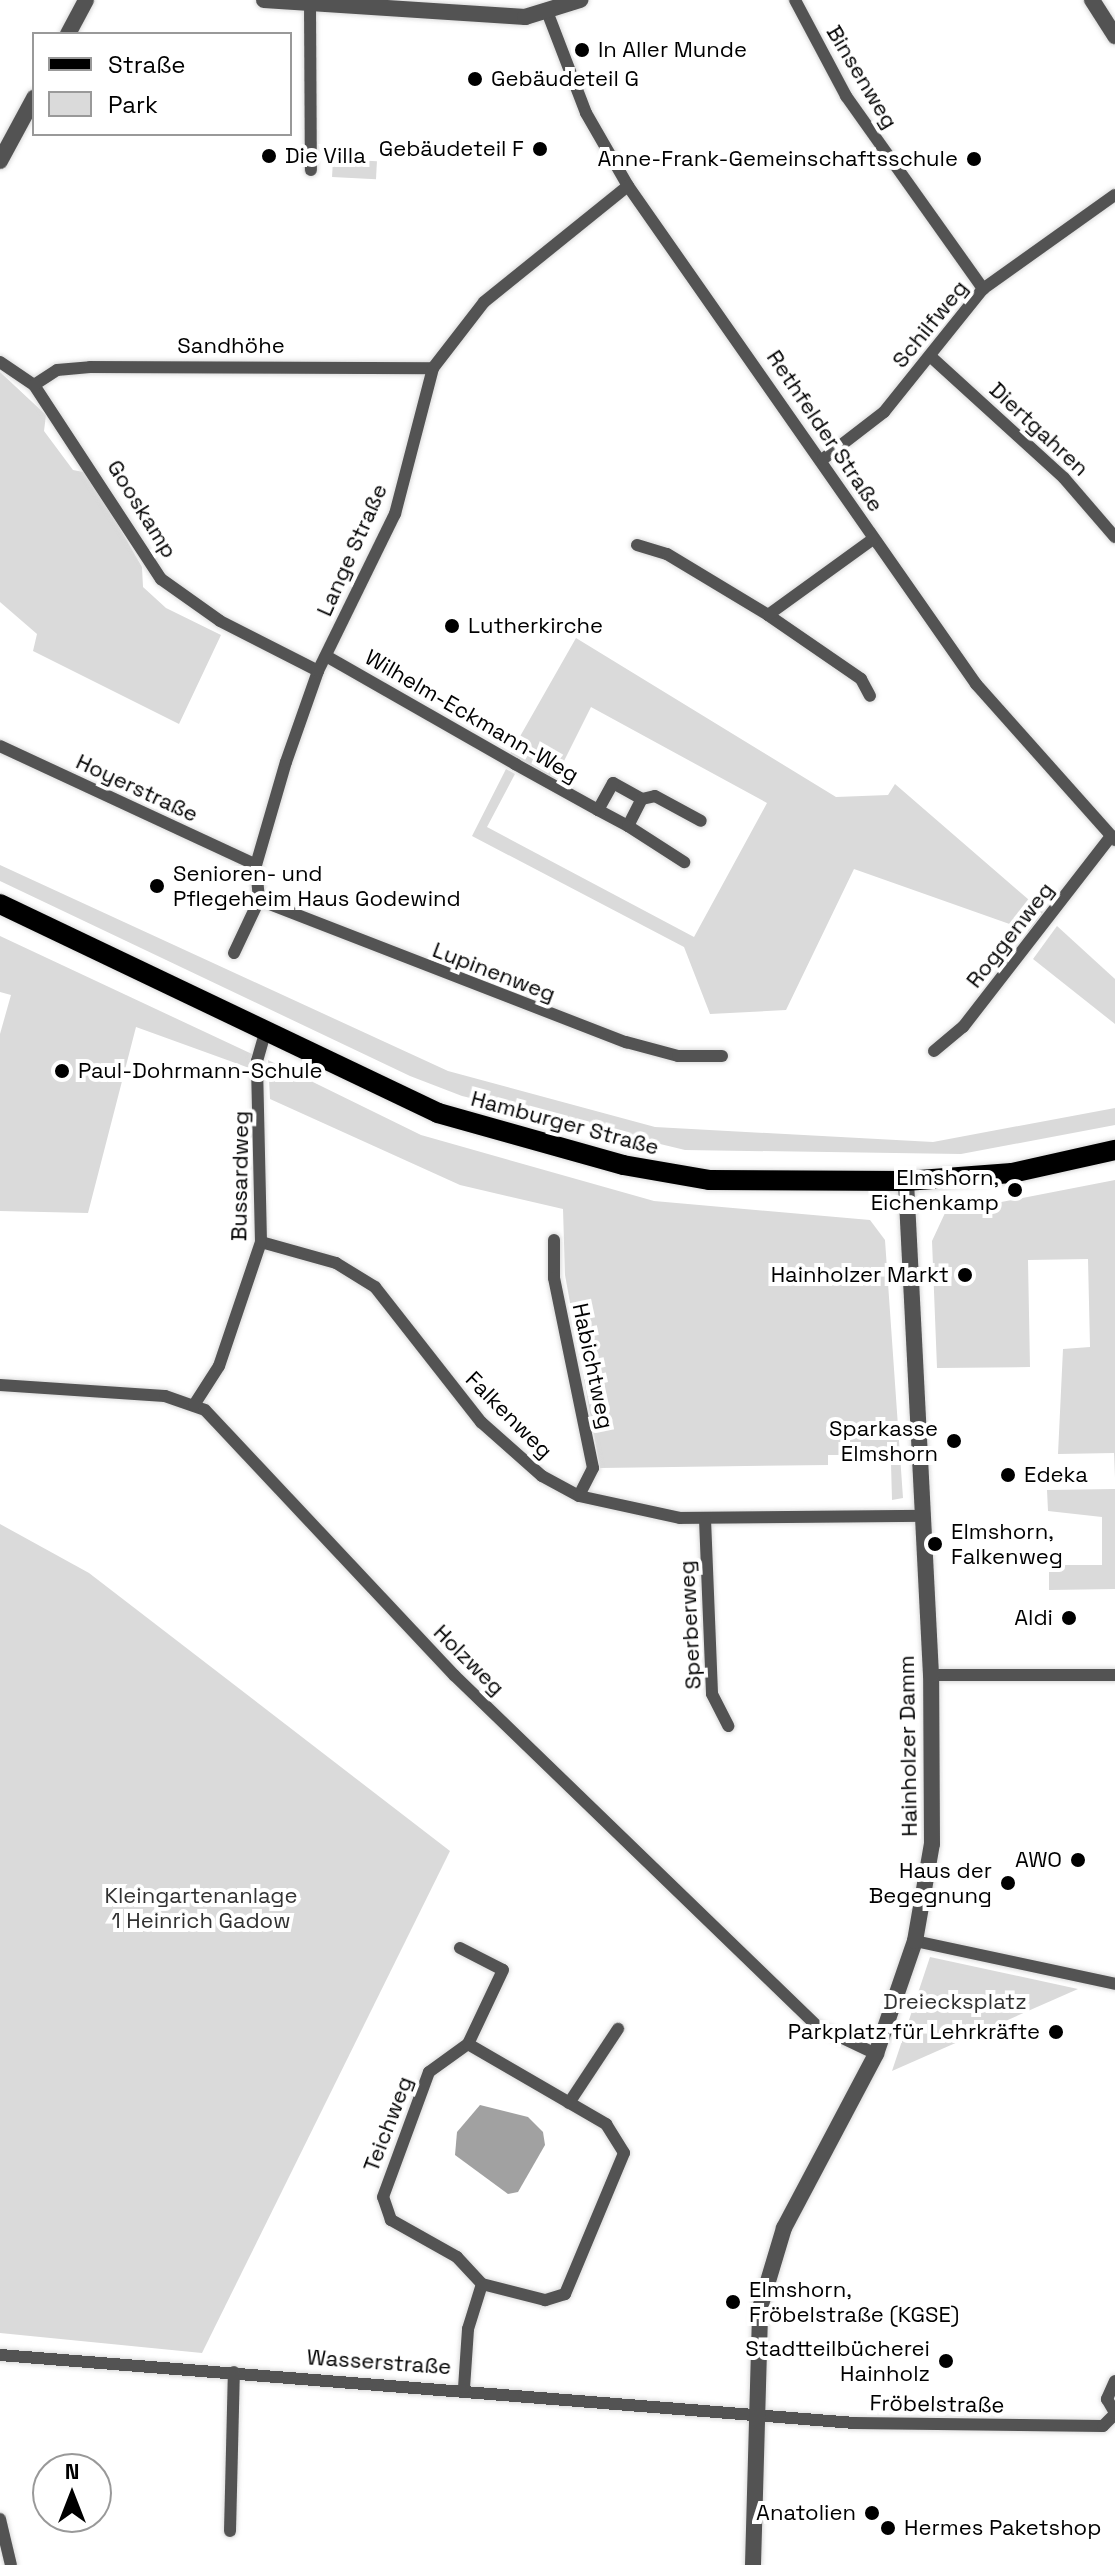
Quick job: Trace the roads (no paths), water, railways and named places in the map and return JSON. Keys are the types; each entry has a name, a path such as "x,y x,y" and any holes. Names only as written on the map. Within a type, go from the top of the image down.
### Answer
{"main road":[{"name":"Hamburger Straße","path":"0,904 467,1124 608,1162 709,1180 906,1181 1012,1173 1115,1150"}],"street":[{"path":"69,32 86,0"},
{"path":"264,0 548,14 580,0"},
{"name":"Binsenweg","path":"795,0 846,96 983,289"},
{"path":"1092,0 1115,36"},
{"path":"310,3 311,170"},
{"name":"Rethfelder Straße","path":"548,14 586,113 628,186 823,459 873,539 976,684 1113,838"},
{"path":"0,161 32,102"},
{"name":"Lange Straße","path":"259,900 256,865 318,671 395,514 433,368 484,302 628,186"},
{"name":"Schilfweg","path":"823,459 884,412 983,289 1115,195"},
{"name":"Diertgahren","path":"930,356 1064,478 1115,537"},
{"name":"Gooskamp","path":"0,362 34,385 161,579 220,621 318,671"},
{"name":"Sandhöhe","path":"34,385 57,370 90,367 433,368"},
{"path":"768,615 873,539"},
{"path":"637,545 667,554 768,615 861,679 870,696"},
{"name":"Wilhelm-Eckmann-Weg","path":"326,656 628,826 684,862"},
{"name":"Hoyerstraße","path":"0,746 256,865"},
{"path":"598,810 613,783 642,799 655,796 701,821"},
{"path":"628,826 642,799"},
{"name":"Roggenweg","path":"934,1051 963,1027 1113,838"},
{"path":"234,953 259,900"},
{"name":"Lupinenweg","path":"259,900 626,1042 678,1056 722,1056"},
{"name":"Bussardweg","path":"194,1405 219,1366 261,1242 257,1061 266,1030"},
{"name":"Hainholzer Damm","path":"753,2565 754,2411 759,2312 784,2228 876,2054 915,1941 932,1844 931,1675 906,1181"},
{"name":"Habichtweg","path":"554,1240 554,1278 593,1468 579,1496"},
{"name":"Falkenweg","path":"261,1242 336,1263 375,1287 481,1422 542,1476 579,1496 655,1516 705,1519 923,1516"},
{"name":"Holzweg","path":"0,1385 165,1396 194,1405 235,1438 454,1675 817,2026 876,2054"},
{"name":"Sperberweg","path":"705,1519 712,1694 728,1726"},
{"path":"931,1675 1115,1675"},
{"path":"915,1941 1115,1984"},
{"name":"Teichweg","path":"460,1948 503,1970 468,2044 429,2072 383,2207 391,2220 457,2257 482,2284"},
{"path":"569,2103 618,2029"},
{"path":"464,2388 468,2329 482,2284 556,2299 587,2255 624,2153 606,2124 468,2044"},
{"name":"Wasserstraße","path":"0,2355 754,2411"},
{"path":"230,2531 234,2372"},
{"name":"Fröbelstraße","path":"754,2411 854,2423 1103,2426 1115,2413 1107,2399 1115,2381"},
{"path":"0,2519 11,2565"}],"place":[{"name":"In Aller Munde","path":"582,50"},
{"name":"Gebäudeteil G","path":"475,79"},
{"name":"Gebäudeteil F","path":"540,149"},
{"name":"Die Villa","path":"269,156"},
{"name":"Anne-Frank-Gemeinschaftsschule","path":"974,159"},
{"name":"Lutherkirche","path":"452,626"},
{"name":"Senioren- und Pflegeheim Haus Godewind","path":"157,886"},
{"name":"Paul-Dohrmann-Schule","path":"62,1071"},
{"name":"Elmshorn, Eichenkamp","path":"1015,1190"},
{"name":"Hainholzer Markt","path":"965,1275"},
{"name":"Sparkasse Elmshorn","path":"954,1441"},
{"name":"Edeka","path":"1008,1475"},
{"name":"Elmshorn, Falkenweg","path":"935,1544"},
{"name":"Aldi","path":"1069,1618"},
{"name":"AWO","path":"1078,1860"},
{"name":"Haus der Begegnung","path":"1008,1883"},
{"name":"Parkplatz für Lehrkräfte","path":"1056,2032"},
{"name":"Elmshorn, Fröbelstraße (KGSE)","path":"733,2302"},
{"name":"Stadtteilbücherei Hainholz","path":"946,2361"},
{"name":"Anatolien","path":"872,2513"},
{"name":"Hermes Paketshop","path":"888,2528"}],"park label":[{"name":"Kleingartenanlage 1 Heinrich Gadow","path":"201,1908"},
{"name":"Dreiecksplatz","path":"955,2002"}]}
